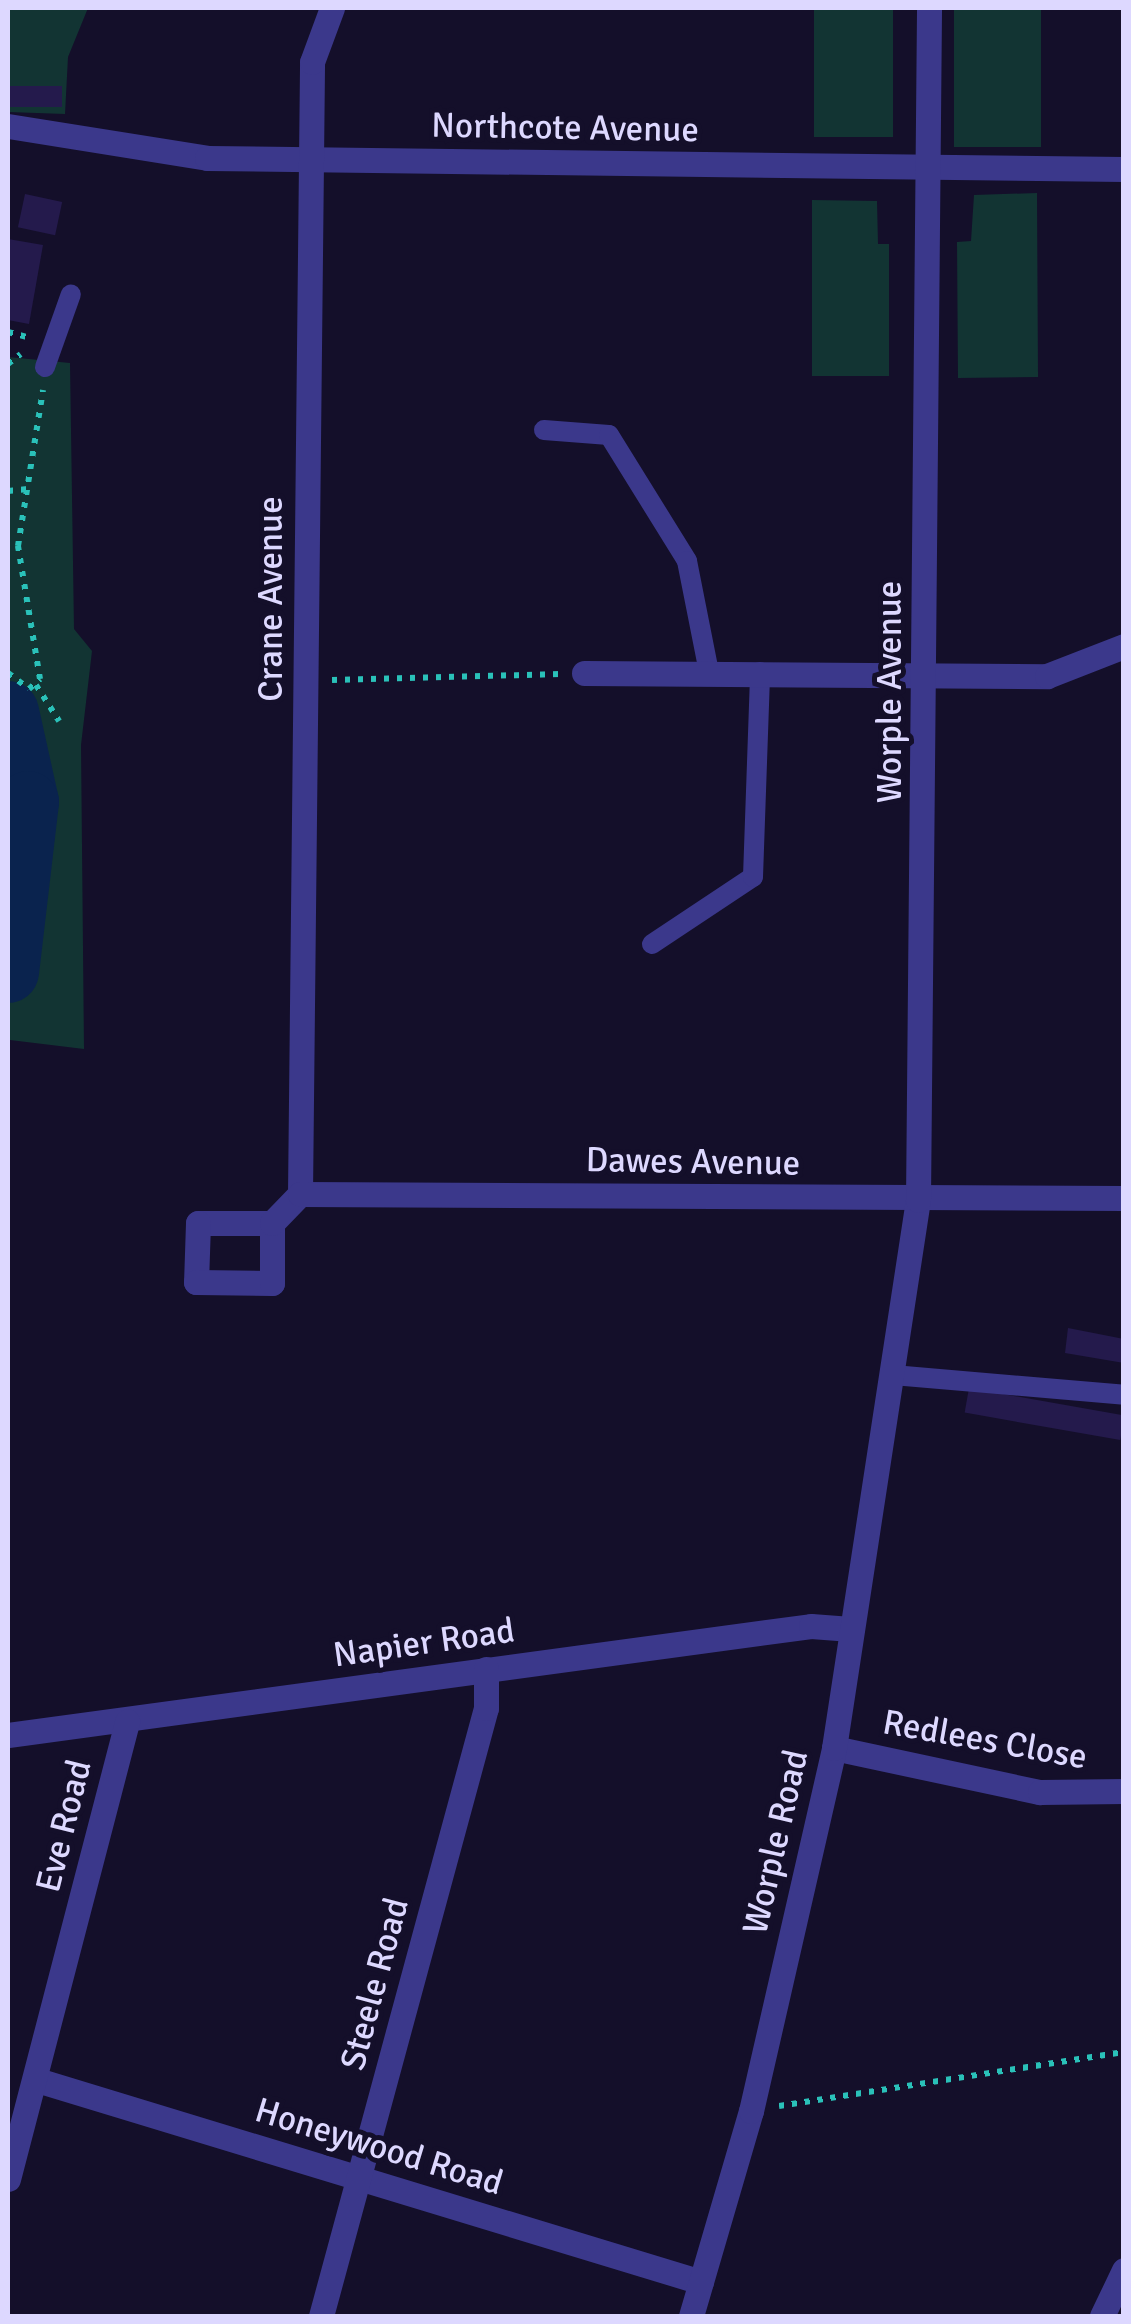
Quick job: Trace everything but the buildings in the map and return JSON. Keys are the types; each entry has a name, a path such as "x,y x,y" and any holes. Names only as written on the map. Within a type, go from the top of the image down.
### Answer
{"street":[{"name":"Crane Avenue","path":"300,1194 312,62 332,8"},
{"name":"Worple Avenue","path":"893,1375 918,1200 930,8"},
{"name":"Northcote Avenue","path":"8,126 207,158 1124,169"},
{"path":"584,673 1047,676 1124,646"},
{"path":"272,1223 300,1194"},
{"name":"Dawes Avenue","path":"300,1194 1124,1198"},
{"name":"Worple Road","path":"691,2316 751,2110 834,1748 893,1375"},
{"name":"Napier Road","path":"8,1736 811,1626 851,1628"},
{"name":"Steele Road","path":"321,2316 486,1708 486,1669"},
{"name":"Eve Road","path":"8,2179 38,2080 126,1721"},
{"name":"Redlees Close","path":"834,1748 1040,1792 1124,1791"},
{"name":"Honeywood Road","path":"38,2080 701,2282"},
{"path":"1102,2316 1124,2270"}],"lane":[{"path":"44,374 71,294"},
{"path":"544,430 610,435 687,561 708,672"},
{"path":"652,944 752,877 760,672"},
{"path":"893,1375 1124,1394"}],"path":[{"path":"8,338 16,334"},
{"path":"44,374 19,584 40,647 36,684 59,721"},
{"path":"8,492 28,489"},
{"path":"8,589 19,584"},
{"path":"8,673 21,687 36,684"},
{"path":"306,681 584,673"},
{"path":"751,2110 1124,2052"}],"green space":[{"path":"8,8 88,8 68,57 65,114 8,112"},
{"path":"814,8 893,8 893,137 814,137"},
{"path":"954,8 1041,8 1041,147 954,147"},
{"path":"1037,193 1038,377 958,378 957,242 971,241 974,195"},
{"path":"812,200 877,201 878,244 889,244 889,376 812,376"},
{"path":"8,357 70,363 74,629 92,651 81,745 84,1049 10,1040"}],"waterway":[{"path":"8,712 28,802 8,972"}]}
